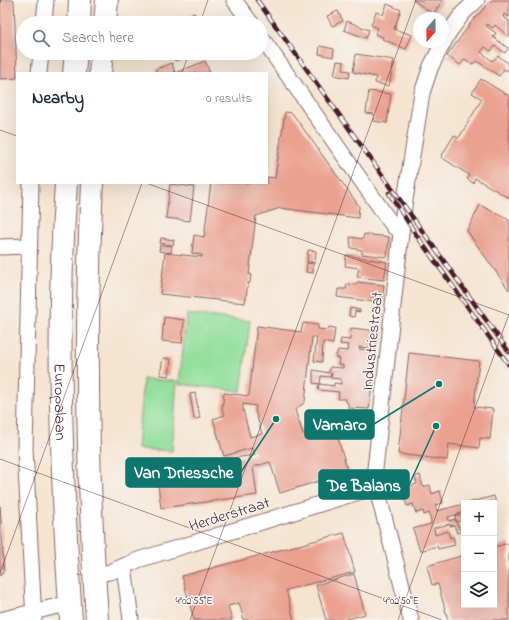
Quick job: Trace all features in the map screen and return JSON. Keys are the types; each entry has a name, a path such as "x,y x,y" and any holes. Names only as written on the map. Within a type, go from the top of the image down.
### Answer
{"highway":[{"path":"79,16 80,0"},
{"path":"106,16 107,0"},
{"path":"74,72 75,60"},
{"path":"100,72 101,60"},
{"name":"Europalaan","path":"66,184 62,247 60,393 62,470 70,611"},
{"name":"Europalaan","path":"92,184 87,317 87,398 97,620"}],"street":[{"path":"45,16 46,0"},
{"path":"234,0 246,16"},
{"name":"Industriestraat","path":"411,620 375,487 374,478 401,230 418,115 431,66 449,32 463,13 477,0"},
{"path":"268,47 386,216 394,227 401,230"},
{"path":"39,72 40,60"},
{"path":"31,184 25,449 33,616"},
{"path":"0,247 29,246"},
{"name":"Herderstraat","path":"94,575 110,572 138,560 375,487"},
{"path":"124,566 130,620"},
{"path":"0,620 70,611"}],"green space":[{"path":"187,314 250,321 241,391 179,384"},
{"path":"143,379 177,381 172,451 137,449"}],"building":[{"path":"0,0 14,0 16,78 0,79"},
{"path":"413,0 443,0 434,12 430,12"},
{"path":"492,0 509,0 509,17 504,14 503,17 509,21 509,37 495,25 493,28 487,24 486,26 496,33 493,37 508,48 505,53 495,46 491,51 485,47 481,52 492,61 498,56 508,63 509,70 504,69 499,76 477,61 472,64 465,59 460,65 447,56 473,20"},
{"path":"387,4 401,10 394,29 412,35 406,49 382,39 383,37 375,34 378,28 371,25 376,12 383,15"},
{"path":"338,11 343,21 332,26 327,16"},
{"path":"347,21 369,30 366,38 344,30"},
{"path":"320,46 334,49 333,57 319,54"},
{"path":"356,54 394,60 389,86 375,83 376,77 353,72"},
{"path":"205,61 210,72 178,72"},
{"path":"337,61 344,62 343,70 350,71 349,78 334,75"},
{"path":"172,63 175,72 156,72 156,69"},
{"path":"481,79 509,96 509,198 475,178 473,183 467,179 469,175 441,157 454,135 458,138 460,136 482,99 472,93"},
{"path":"369,91 391,94 387,123 373,121 374,114 366,113"},
{"path":"285,112 292,113 359,206 358,218 280,208 256,216 249,274 251,274 250,283 248,283 245,303 160,294 165,253 202,257 202,255 192,253 194,235 204,237 211,184 268,184 268,177 275,178"},
{"path":"170,184 194,187 190,221 166,218"},
{"path":"480,205 509,220 509,290 467,231"},
{"path":"364,234 389,237 387,257 362,254 362,250 351,248 350,237 363,239"},
{"path":"161,238 174,240 173,245 160,243"},
{"path":"160,245 172,246 171,253 159,251"},
{"path":"308,250 316,251 315,263 307,262"},
{"path":"346,255 387,262 384,280 357,277 359,268 345,266"},
{"path":"307,263 313,264 313,273 306,272"},
{"path":"357,282 384,285 382,303 337,297 338,289 346,289 347,284 356,285"},
{"path":"350,308 360,310 360,312 355,311 354,317 349,316"},
{"path":"164,317 184,320 182,343 162,341"},
{"path":"303,323 318,325 318,329 328,330 329,327 335,328 333,344 323,342 322,362 314,361 317,337 312,337 305,402 295,410 303,434 334,425 348,472 280,493 270,462 253,467 257,495 161,508 156,469 255,455 252,448 224,456 213,419 225,415 222,410 224,393 249,396 257,326 301,332","holes":["243,404 256,406 255,410 262,434 250,437 243,410"]},
{"path":"351,328 378,331 376,349 359,347 359,349 376,351 369,409 348,408 346,399 338,399 339,392 318,390 319,384 334,386 334,383 341,384 341,379 331,378 332,373 330,377 321,376 320,384 313,383 313,370 329,373 330,367 343,368 343,365 338,365 339,358 336,358 336,356 338,350 347,351 348,345 340,344 341,339 350,340"},
{"path":"409,353 479,361 474,407 493,409 490,439 480,438 479,448 449,444 447,460 398,454"},
{"path":"163,358 171,359 169,376 160,375"},
{"path":"195,393 200,418 194,419 190,394"},
{"path":"420,475 423,487 430,485 432,494 440,491 443,503 435,505 437,511 461,505 461,513 448,517 449,521 455,519 461,532 457,533 454,525 450,526 450,524 434,528 435,535 448,531 450,538 453,537 455,545 438,549 437,546 420,551 413,529 431,524 429,513 424,515 423,511 416,513 413,504 407,506 403,493 406,492 405,487 417,484 415,477"},
{"path":"494,496 495,500 479,500"},
{"path":"0,506 4,570 0,576"},
{"path":"461,515 461,520 457,522 455,516"},
{"path":"344,533 355,572 286,590 294,620 244,620 239,603 228,606 232,620 194,620 182,576"},
{"path":"509,543 509,620 448,620 438,584 432,585 427,566 461,556 461,608 497,608 497,546"},
{"path":"354,574 365,614 344,620 326,620 316,585"}],"railway":[{"path":"257,0 509,352"},
{"path":"389,193 417,236 509,365"}],"place":[{"name":"Vamaro","path":"439,384"},
{"name":"Van Driessche","path":"276,419"},
{"name":"De Balans","path":"436,426"}]}
